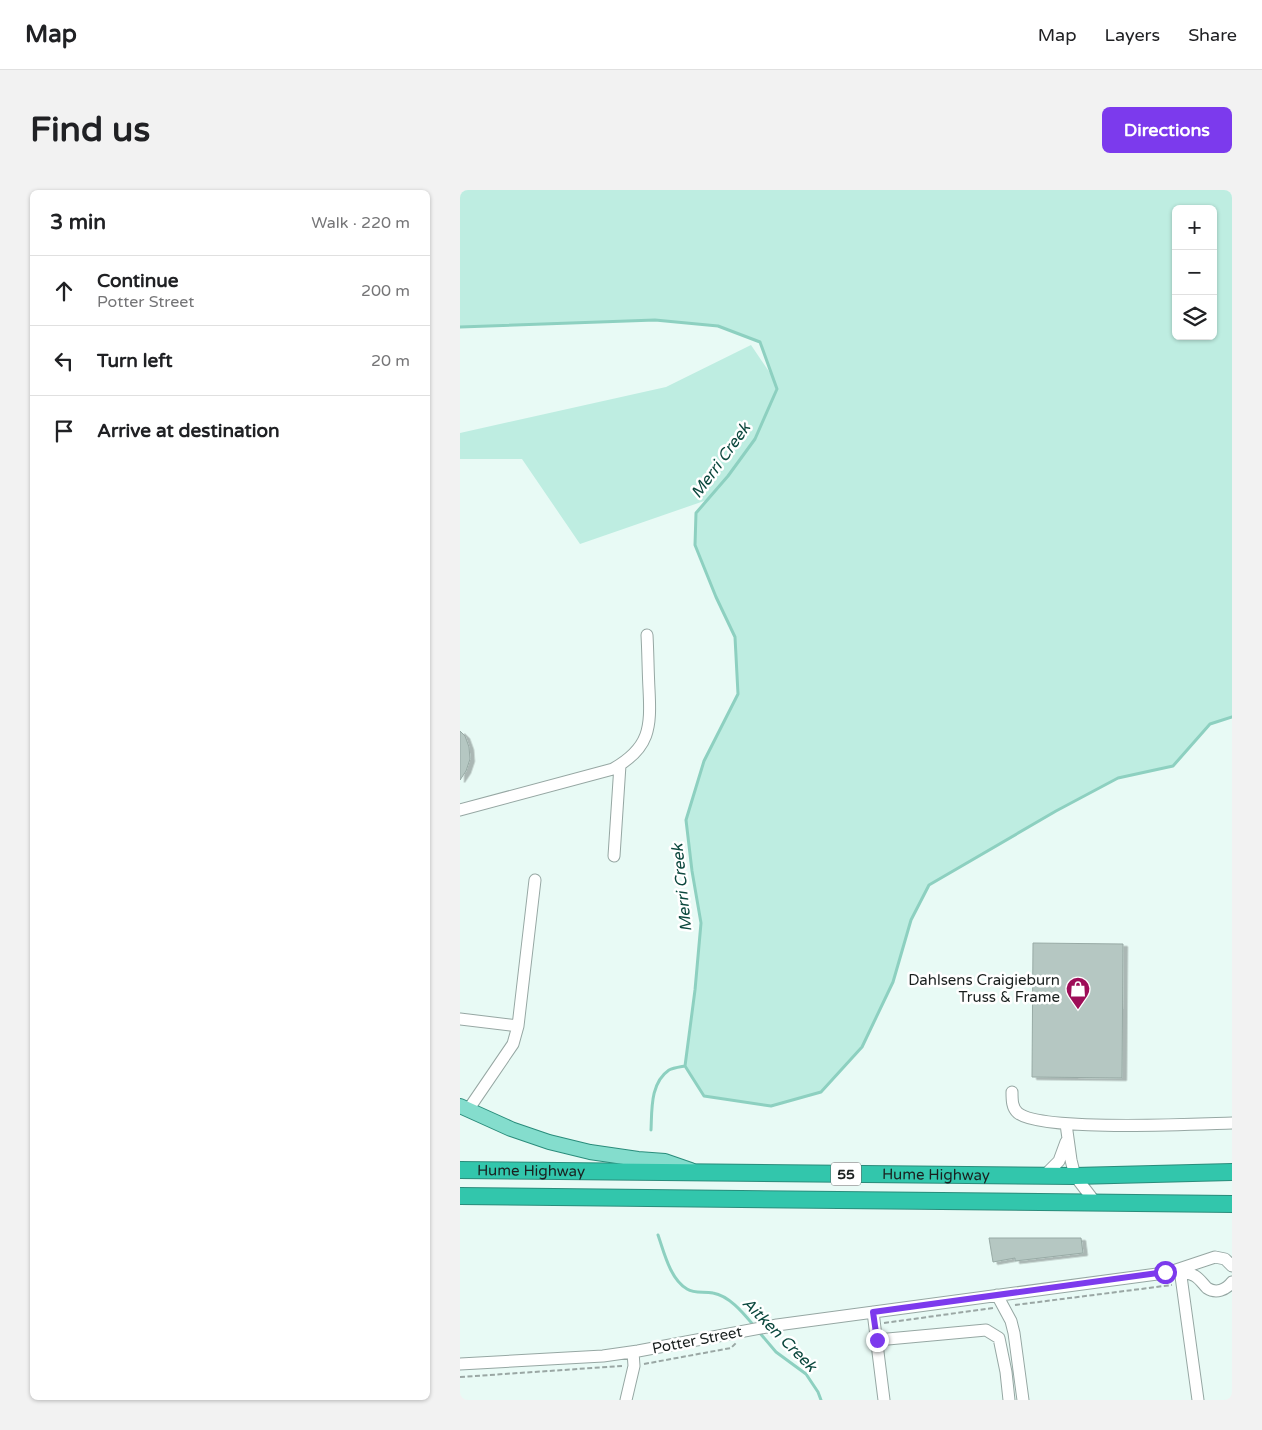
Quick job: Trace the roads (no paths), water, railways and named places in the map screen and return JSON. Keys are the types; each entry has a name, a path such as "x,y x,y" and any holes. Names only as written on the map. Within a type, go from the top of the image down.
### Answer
{"highway":[{"name":"Hume Highway","path":"460,1170 1076,1176 1232,1172"},
{"name":"Hume Highway","path":"460,1196 1232,1204"}],"main road":[{"path":"464,1108 511,1129 571,1148 665,1161 699,1173"}],"street":[{"path":"460,810 612,770 632,757 649,728 647,635"},
{"path":"614,856 620,766"},
{"path":"464,1108 513,1044 518,1026 535,880"},
{"path":"460,1019 518,1026"},
{"path":"1012,1092 1012,1104 1017,1112 1027,1118 1066,1124 1232,1123"},
{"path":"1066,1124 1071,1160 1076,1176 1095,1202"},
{"path":"1045,1175 1059,1161 1068,1138"},
{"name":"Potter Street","path":"460,1364 603,1356 632,1352 777,1325 1177,1271 1215,1257 1225,1259 1232,1266"},
{"path":"1177,1271 1196,1276 1206,1287 1214,1290 1224,1290 1232,1282"},
{"path":"1177,1271 1182,1286 1198,1400"},
{"path":"997,1295 1004,1306 1014,1333 1023,1400"},
{"path":"873,1312 884,1400"},
{"path":"877,1340 986,1330 999,1338 1009,1400"},
{"path":"626,1400 634,1366 632,1352"}],"waterway":[{"name":"Merri Creek","path":"460,327 655,320 718,326 760,342 777,389 755,439 728,476 696,513 695,545 735,637 738,694 704,761 686,820 701,923 685,1066 704,1096 771,1106 821,1092 862,1047 893,982 911,920 929,885 1056,811 1118,778 1173,766 1210,724 1232,717"},
{"name":"Aitken Creek","path":"651,1130 653,1097 658,1082 669,1070 685,1066"},
{"name":"Aitken Creek","path":"658,1235 668,1265 681,1285 690,1291 713,1293 725,1298 736,1306 755,1327"},
{"name":"Aitken Creek","path":"759,1332 776,1352 806,1374 821,1400"}],"place":[{"name":"Dahlsens Craigieburn Truss & Frame","path":"1078,1010"}]}
